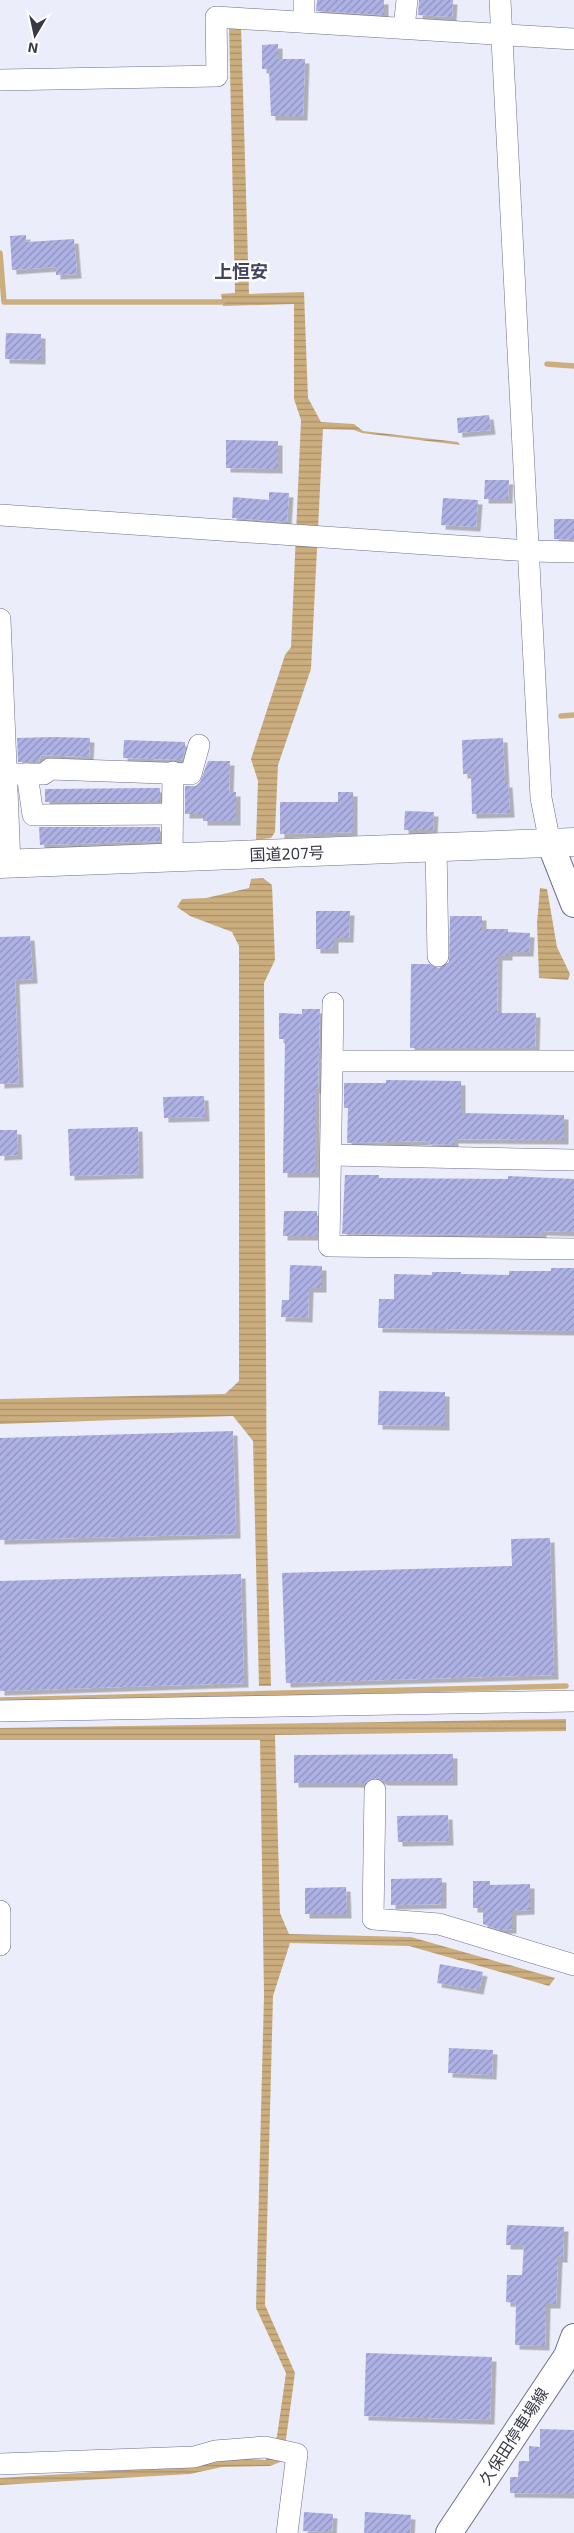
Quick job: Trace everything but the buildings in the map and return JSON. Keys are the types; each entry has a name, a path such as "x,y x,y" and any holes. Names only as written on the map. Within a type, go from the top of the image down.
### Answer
{"highway":[{"name":"国道207号","path":"5,864 562,842"}],"main road":[{"path":"562,842 574,904"},
{"name":"久保田停車場線","path":"449,2533 567,2356 574,2337"}],"street":[{"path":"304,0 304,22"},
{"path":"404,28 407,0"},
{"path":"500,0 530,551 541,798 562,842"},
{"path":"0,80 217,76 216,17 574,39"},
{"path":"0,514 530,551 574,552"},
{"path":"0,619 17,774 5,864"},
{"path":"17,774 44,774 50,768 191,774 199,745"},
{"path":"172,857 173,772"},
{"path":"17,774 33,815 172,814"},
{"path":"436,847 438,956"},
{"path":"333,1004 330,1246 574,1249"},
{"path":"332,1061 574,1061"},
{"path":"331,1156 574,1160"},
{"path":"0,1711 574,1701"},
{"path":"375,1790 373,1919 439,1924 574,1965"},
{"path":"0,1911 0,1945"},
{"path":"0,2464 194,2456 215,2451 264,2447 297,2454 287,2533"}],"shaded area":[{"path":"229,25 241,25 249,294 304,292 308,398 321,422 354,424 363,431 458,442 460,445 362,433 354,430 323,429 311,669 278,765 275,832 271,838 256,840 258,781 251,759 285,655 291,647 301,420 294,399 294,304 223,306 221,294 235,293"},
{"path":"263,878 272,885 275,960 264,983 267,1532 271,1686 259,1686 253,1441 233,1416 0,1424 0,1399 225,1394 239,1381 239,946 232,932 190,916 177,907 182,899 206,898 249,888 251,879"},
{"path":"540,888 547,889 557,947 570,974 568,980 539,978 537,923"},
{"path":"566,1719 566,1731 275,1735 280,1913 289,1934 411,1937 555,1978 549,1986 409,1946 290,1943 273,1996 265,2305 295,2373 283,2461 270,2466 222,2467 190,2474 0,2485 0,2478 191,2466 222,2458 266,2460 277,2436 286,2373 256,2308 264,1995 260,1740 0,1740 0,1728"}],"waterway":[{"path":"0,253 4,302 222,302"},
{"path":"547,364 574,366"},
{"path":"561,716 574,715"},
{"path":"0,1700 566,1686"}],"district":[{"name":"上恒安","path":"241,271"}]}
